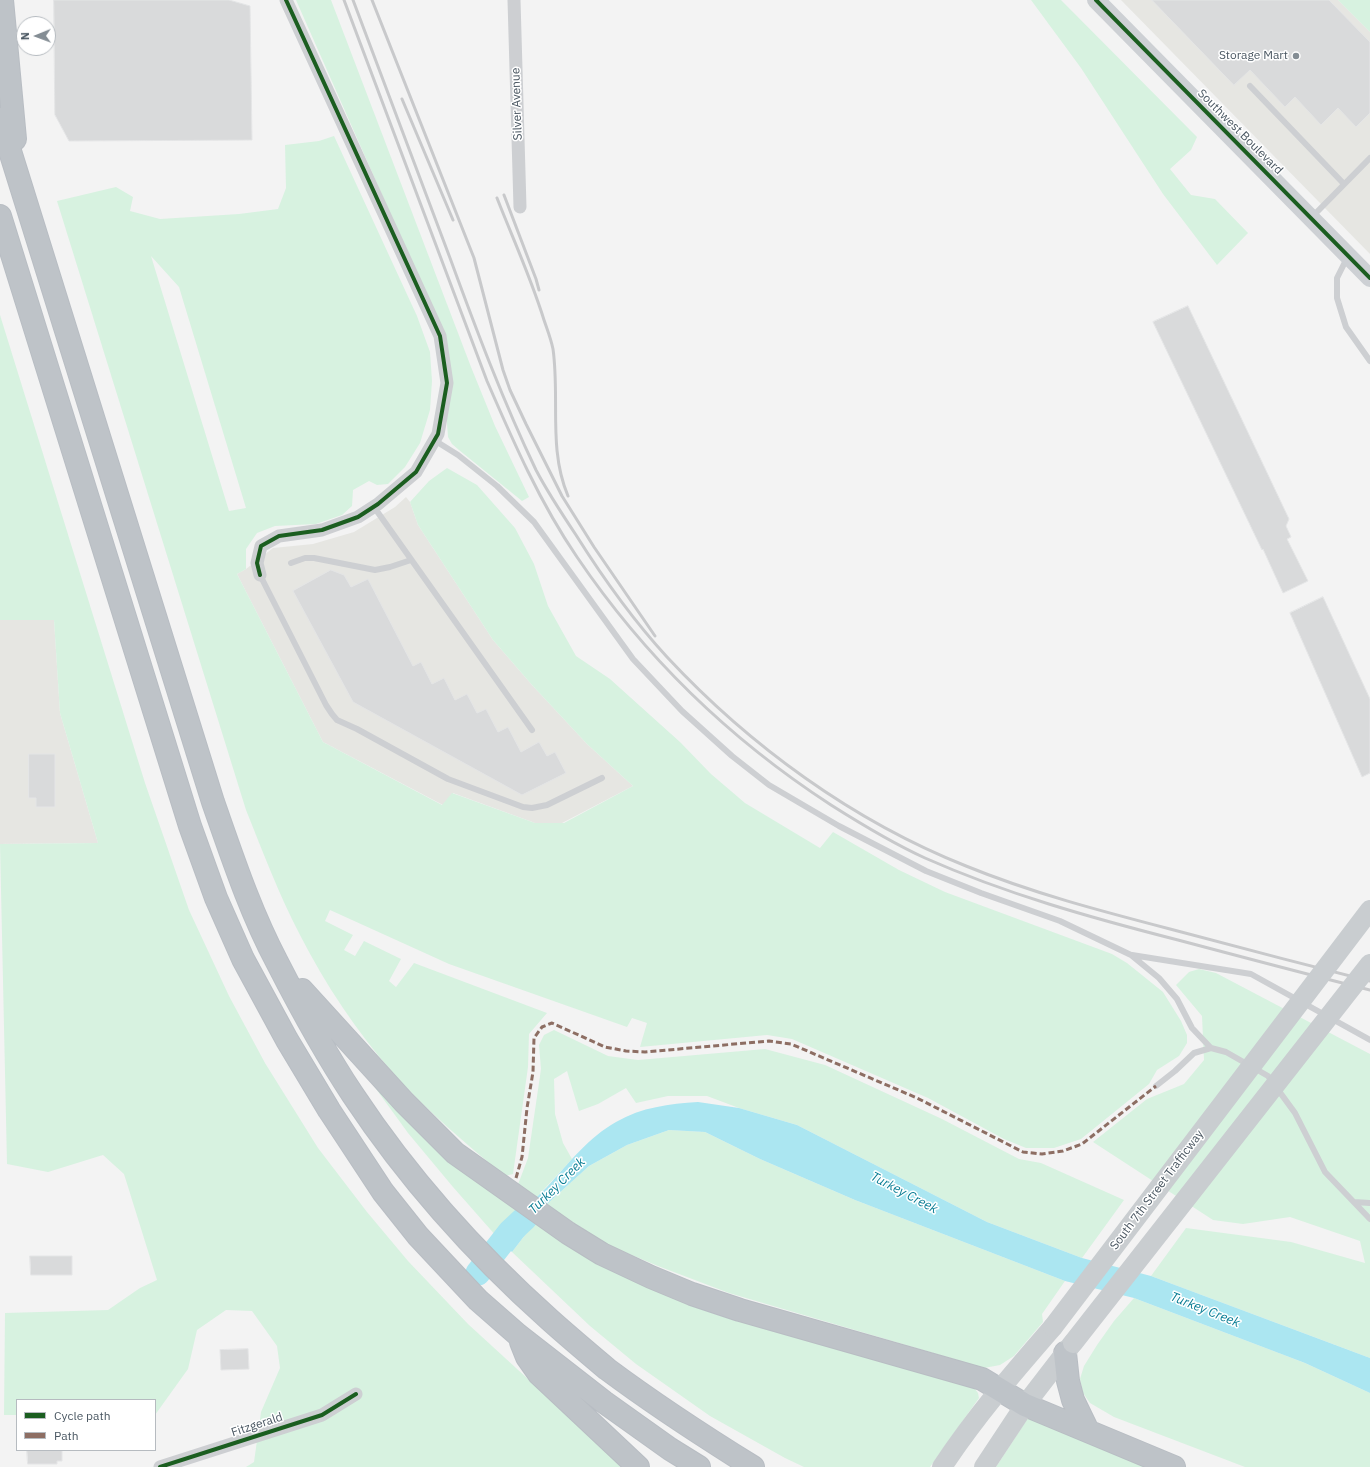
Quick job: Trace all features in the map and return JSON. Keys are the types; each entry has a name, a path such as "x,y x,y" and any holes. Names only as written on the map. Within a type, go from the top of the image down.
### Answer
{"highway":[{"path":"2,0 19,180"},
{"path":"0,119 213,802 239,876 276,960 321,1043 382,1137 431,1198 475,1247 522,1294 606,1368 652,1402 753,1467"},
{"path":"0,216 190,826 216,898 243,959 287,1040 329,1110 383,1192 418,1236 478,1300 518,1335 531,1353 539,1374 638,1467"},
{"path":"276,960 399,1097 455,1153 568,1233 602,1254 651,1277 740,1310 982,1379 1025,1405 1174,1467"},
{"path":"1069,1348 1068,1381 1073,1400 1088,1430"},
{"path":"531,1353 604,1402 670,1450 699,1467"}],"main road":[{"name":"Southwest Boulevard","path":"1096,0 1370,278"},
{"name":"South 7th Street Trafficway","path":"942,1467 963,1436 999,1389 1053,1327 1370,910"},
{"path":"984,1467 1025,1405 1370,964"}],"street":[{"path":"260,575 257,563 261,546 279,536 322,530 358,517 374,507 416,472 438,434 448,383 440,336 286,0"},
{"name":"Silver Avenue","path":"514,0 520,208"},
{"name":"Fitzgerald","path":"160,1467 322,1415 356,1394"}],"lane":[{"path":"1250,86 1344,184"},
{"path":"1311,218 1370,158"},
{"path":"1348,255 1337,278 1337,298 1346,327 1370,361"},
{"path":"434,440 458,455 497,486 534,522 633,659 682,711 732,756 769,785 839,826 926,871 981,893 1060,921 1131,955 1159,978 1177,999 1192,1028 1211,1048"},
{"path":"374,507 532,730"},
{"path":"291,563 305,558 314,558 375,570 411,560"},
{"path":"260,575 326,705 337,720 357,729 448,779 523,807 532,808 546,805 602,778"},
{"path":"1131,955 1251,974 1370,1040"},
{"path":"1156,1086 1194,1053 1211,1048 1226,1052 1268,1076 1295,1113 1325,1172 1370,1219"},
{"path":"1354,1202 1370,1203"}],"shaded area":[{"path":"1121,0 1338,0 1370,32 1370,254"},
{"path":"406,497 410,502 418,525 493,640 532,685 587,744 633,786 562,823 535,823 453,793 443,805 323,742 237,574 246,569 273,548 313,544 354,532 395,507"},
{"path":"0,620 54,620 60,713 98,843 0,844"}],"green space":[{"path":"296,0 331,0 471,367 495,426 529,497 522,501 452,444 448,437 440,326"},
{"path":"1031,0 1061,0 1197,137 1191,150 1170,169 1191,195 1215,199 1248,233 1217,265 1163,194 1081,68"},
{"path":"1338,0 1370,0 1370,32"},
{"path":"334,136 417,316 430,352 432,381 430,410 420,443 405,467 388,484 377,485 369,481 353,490 352,506 342,515 316,524 275,526 257,533 246,549 246,569 237,574 323,742 442,805 452,793 535,823 564,823 633,786 587,744 532,685 493,640 418,525 410,502 429,481 447,468 477,485 515,528 534,564 548,606 576,656 610,679 680,742 711,774 745,803 820,848 833,832 899,870 945,892 1112,954 1127,963 1163,992 1181,1021 1187,1035 1187,1043 1179,1056 1157,1070 1149,1084 1081,1139 1054,1148 1026,1148 1004,1139 928,1098 792,1039 767,1035 640,1047 647,1023 632,1018 627,1027 449,964 330,910 325,921 353,935 344,950 355,956 364,941 401,959 389,981 396,987 414,963 547,1013 529,1034 528,1067 513,1174 505,1176 476,1152 433,1114 393,1073 354,1024 320,971 292,920 246,810 57,201 116,187 133,197 130,211 160,219 239,214 278,209 286,188 285,145 319,141","holes":["151,256 179,287 246,508 229,511"]},
{"path":"0,315 145,783 189,910 229,996 265,1063 318,1148 367,1212 408,1261 468,1324 624,1467 246,1467 254,1462 261,1412 280,1368 277,1346 252,1311 226,1310 197,1330 188,1369 156,1414 156,1399 16,1399 16,1415 4,1415 5,1313 108,1310 140,1288 157,1280 124,1174 103,1155 48,1172 7,1164 0,844 98,843 60,713 54,620 0,620"},
{"path":"1199,969 1216,973 1370,1054 1370,1358 1151,1276 1186,1228 1291,1242 1365,1263 1360,1241 1290,1217 1243,1224 1213,1220 1093,1142 1147,1099 1184,1084 1204,1060 1202,1016 1176,985 1189,972"},
{"path":"554,1030 608,1056 638,1060 765,1049 825,1065 942,1119 1019,1159 1041,1163 1124,1200 1082,1258 987,1222 797,1125 739,1108 707,1096 668,1096 636,1103 626,1088 598,1104 579,1111 567,1071 554,1079 555,1114 563,1143 572,1159 534,1200 517,1187 528,1158 541,1069 539,1045 544,1035"},
{"path":"371,1082 487,1189 520,1213 497,1237 408,1133"},
{"path":"669,1130 705,1132 760,1159 855,1200 1065,1281 1042,1314 1043,1322 1014,1356 1000,1365 984,1368 729,1293 610,1246 546,1205 589,1166 627,1145"},
{"path":"535,1222 588,1253 972,1385 978,1393 979,1398 930,1467 804,1467 710,1416 636,1364 590,1326 512,1252"},
{"path":"1134,1298 1305,1363 1370,1393 1370,1467 1245,1467 1114,1417 1090,1403 1083,1393 1080,1379 1084,1366 1114,1321"},
{"path":"1031,1416 1155,1467 996,1467 1028,1418"}],"water":[{"path":"698,1102 739,1108 797,1125 987,1222 1082,1258 1151,1276 1370,1358 1370,1393 1305,1363 1134,1298 1065,1281 855,1200 760,1159 705,1132 669,1130 627,1145 589,1166 546,1205 512,1252 497,1237 588,1143 606,1128 626,1117 656,1107"}],"building":[{"path":"54,0 229,0 250,6 252,140 69,141 55,115 56,16 54,16"},
{"path":"1152,0 1329,0 1370,42 1370,113 1356,127 1338,108 1321,125 1295,97 1285,107 1250,70 1234,85"},
{"path":"1188,306 1289,519 1286,526 1291,537 1287,539 1308,581 1283,593 1153,322"},
{"path":"331,570 344,575 351,587 368,579 413,666 421,662 432,684 444,678 455,700 467,694 477,713 486,709 498,732 508,727 521,752 539,742 547,756 555,752 566,773 522,795 353,702 293,591"},
{"path":"1323,597 1370,699 1370,773 1362,777 1290,613"},
{"path":"29,754 55,754 55,807 36,807 36,798 29,798"},
{"path":"30,1256 72,1256 72,1275 31,1275"},
{"path":"248,1349 249,1369 221,1370 220,1350"},
{"path":"27,1451 62,1451 62,1461 57,1461 57,1464 28,1464"}],"waterway":[{"name":"Turkey Creek","path":"478,1273 510,1232 525,1218"}],"railway":[{"path":"344,0 487,381 539,493 577,557 603,593 660,662 692,694 724,724 794,780 865,826 925,858 987,883 1082,914 1370,990"},
{"path":"353,0 480,338 512,418 536,470 560,511 619,598 654,643 699,690 733,721 805,778 844,804 883,827 924,848 991,876 1041,893 1245,949 1370,981"},
{"path":"372,0 474,258 503,370 510,390 562,496 594,547 655,636"},
{"path":"402,99 453,220"},
{"path":"504,195 539,290"},
{"path":"497,198 522,259 553,349 555,367 556,442 558,460 568,496"}],"marked path":[{"path":"516,1178 522,1157 527,1108 533,1072 534,1038 542,1027 552,1023 605,1047 626,1051 645,1052 769,1041 791,1044 917,1098 1023,1152 1042,1154 1063,1151 1082,1144 1156,1086"}],"cycle path":[{"path":"260,575 257,563 261,546 279,536 322,530 358,517 378,504 416,472 438,434 447,383 440,336 286,0"},
{"path":"1096,0 1370,278"},
{"path":"160,1467 322,1415 356,1394"}],"place":[{"name":"Storage Mart","path":"1296,56"}]}
